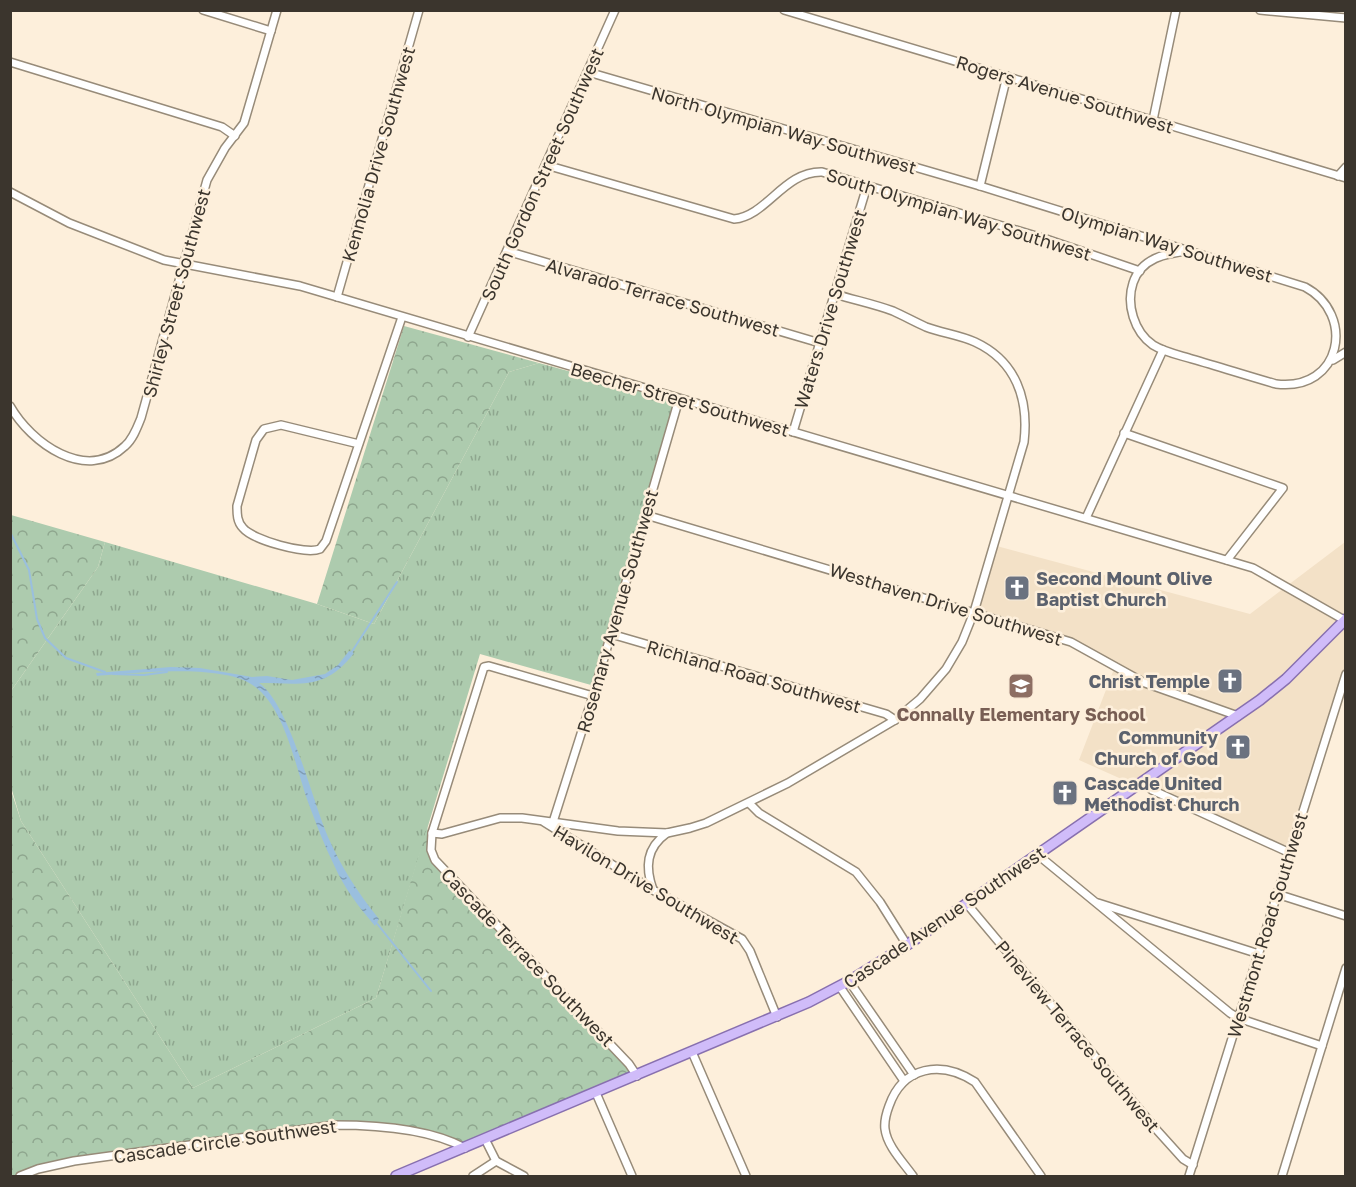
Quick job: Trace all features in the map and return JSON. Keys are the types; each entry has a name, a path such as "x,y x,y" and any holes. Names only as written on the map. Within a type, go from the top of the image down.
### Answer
{"main road":[{"name":"Cascade Avenue Southwest","path":"396,1176 777,1017 840,987 907,945 1238,716 1286,679 1345,620"}],"street":[{"path":"203,10 271,31"},
{"name":"Shirley Street Southwest","path":"10,406 23,426 36,439 58,453 91,461 118,452 132,439 141,418 207,180 225,148 244,123 277,10"},
{"name":"Kennolia Drive Southwest","path":"337,297 419,10"},
{"name":"South Gordon Street Southwest","path":"468,337 615,10"},
{"name":"Rogers Avenue Southwest","path":"784,10 1342,177"},
{"path":"1154,120 1176,10"},
{"path":"1260,10 1346,18"},
{"path":"10,62 222,127 235,136"},
{"name":"North Olympian Way Southwest","path":"588,72 980,186"},
{"path":"980,186 1007,76"},
{"name":"South Olympian Way Southwest","path":"546,165 734,219 746,216 799,177 811,172 867,186 1046,239 1140,271"},
{"path":"1342,177 1346,167"},
{"name":"Waters Drive Southwest","path":"793,432 867,186"},
{"name":"Olympian Way Southwest","path":"980,186 1311,289 1328,301 1344,330"},
{"name":"Beecher Street Southwest","path":"10,192 69,223 137,250 184,265 276,280 337,297 1227,560 1276,579 1345,620"},
{"name":"Alvarado Terrace Southwest","path":"507,251 820,344"},
{"path":"1189,251 1159,256 1140,271 1131,293 1134,320 1145,338 1163,350 1276,384 1292,386 1309,382 1323,373 1333,360 1346,352"},
{"path":"593,696 489,666 484,667 432,833 442,834 500,818 541,820 618,831 667,832 706,823 749,803 895,720 920,699 946,669 962,642 974,612 1024,442 1027,419 1021,390 1005,364 991,351 974,342 926,327 891,311 835,294"},
{"path":"359,444 280,425 264,429 256,440 237,506 237,516 241,526 251,535 304,552 320,549 326,541 359,444 402,317"},
{"path":"1333,360 1339,338 1339,323"},
{"path":"1086,518 1163,350"},
{"name":"Rosemary Avenue Southwest","path":"553,822 593,696 679,399"},
{"path":"1124,433 1283,488 1227,560"},
{"name":"Westhaven Drive Southwest","path":"645,515 1071,642 1145,683 1238,716"},
{"name":"Richland Road Southwest","path":"611,634 886,714 895,720"},
{"name":"Westmont Road Southwest","path":"1189,1176 1346,674"},
{"path":"1143,781 1152,790 1290,853"},
{"path":"749,803 759,813 856,872 880,902 907,945"},
{"name":"Havilon Drive Southwest","path":"541,820 653,890 742,939 750,951 777,1017"},
{"path":"653,890 647,873 648,858 654,844 667,832"},
{"name":"Cascade Terrace Southwest","path":"432,833 431,850 435,860 629,1064 637,1076"},
{"path":"1038,855 1239,1018 1322,1046"},
{"path":"1277,894 1346,916"},
{"path":"1094,901 1258,954"},
{"name":"Pineview Terrace Southwest","path":"967,904 1155,1128 1183,1159 1193,1165"},
{"path":"1282,1176 1346,969"},
{"path":"849,981 914,1075"},
{"path":"840,987 904,1082"},
{"path":"692,1052 746,1176"},
{"path":"913,1176 887,1138 885,1127 893,1096 904,1082 914,1075 930,1069 946,1069 961,1073 975,1082 1041,1176"},
{"path":"596,1093 632,1176"},
{"name":"Cascade Circle Southwest","path":"20,1176 38,1169 74,1161 335,1125 374,1126 439,1137 465,1148"},
{"path":"485,1139 496,1161 524,1176"},
{"path":"473,1176 496,1161"}],"shaded area":[{"path":"1345,542 1345,688 1293,856 1079,760 1114,669 1082,644 970,609 993,545 1250,614"}],"green space":[{"path":"404,326 539,363 509,372 374,624 317,604"},
{"path":"539,363 677,401 591,685 480,654 376,998 193,1088 21,821 11,787 11,691 98,567 105,542 317,604 374,624 509,372"},
{"path":"11,515 105,542 98,567 11,691"},
{"path":"10,787 21,821 193,1088 376,998 427,827 436,863 641,1075 458,1149 437,1139 358,1124 49,1167 28,1176 11,1176"}],"water":[{"path":"349,651 354,653 343,665 333,674 322,679 300,684 259,683 270,694 280,710 299,754 328,837 350,880 379,919 375,926 352,897 323,842 281,721 263,694 251,684 219,674 176,671 97,676 96,673 171,667 200,668 252,677 267,676 292,680 325,674 338,665"}],"waterway":[{"path":"10,532 29,570 37,619 45,638 66,658 105,672"},
{"path":"351,653 397,582"},
{"path":"113,674 144,675 167,672"},
{"path":"375,921 431,991"}],"place":[{"name":"Second Mount Olive Baptist Church","path":"1017,588"},
{"name":"Christ Temple","path":"1230,681"},
{"name":"Connally Elementary School","path":"1021,686"},
{"name":"Community Church of God","path":"1238,747"},
{"name":"Cascade United Methodist Church","path":"1065,793"}]}
